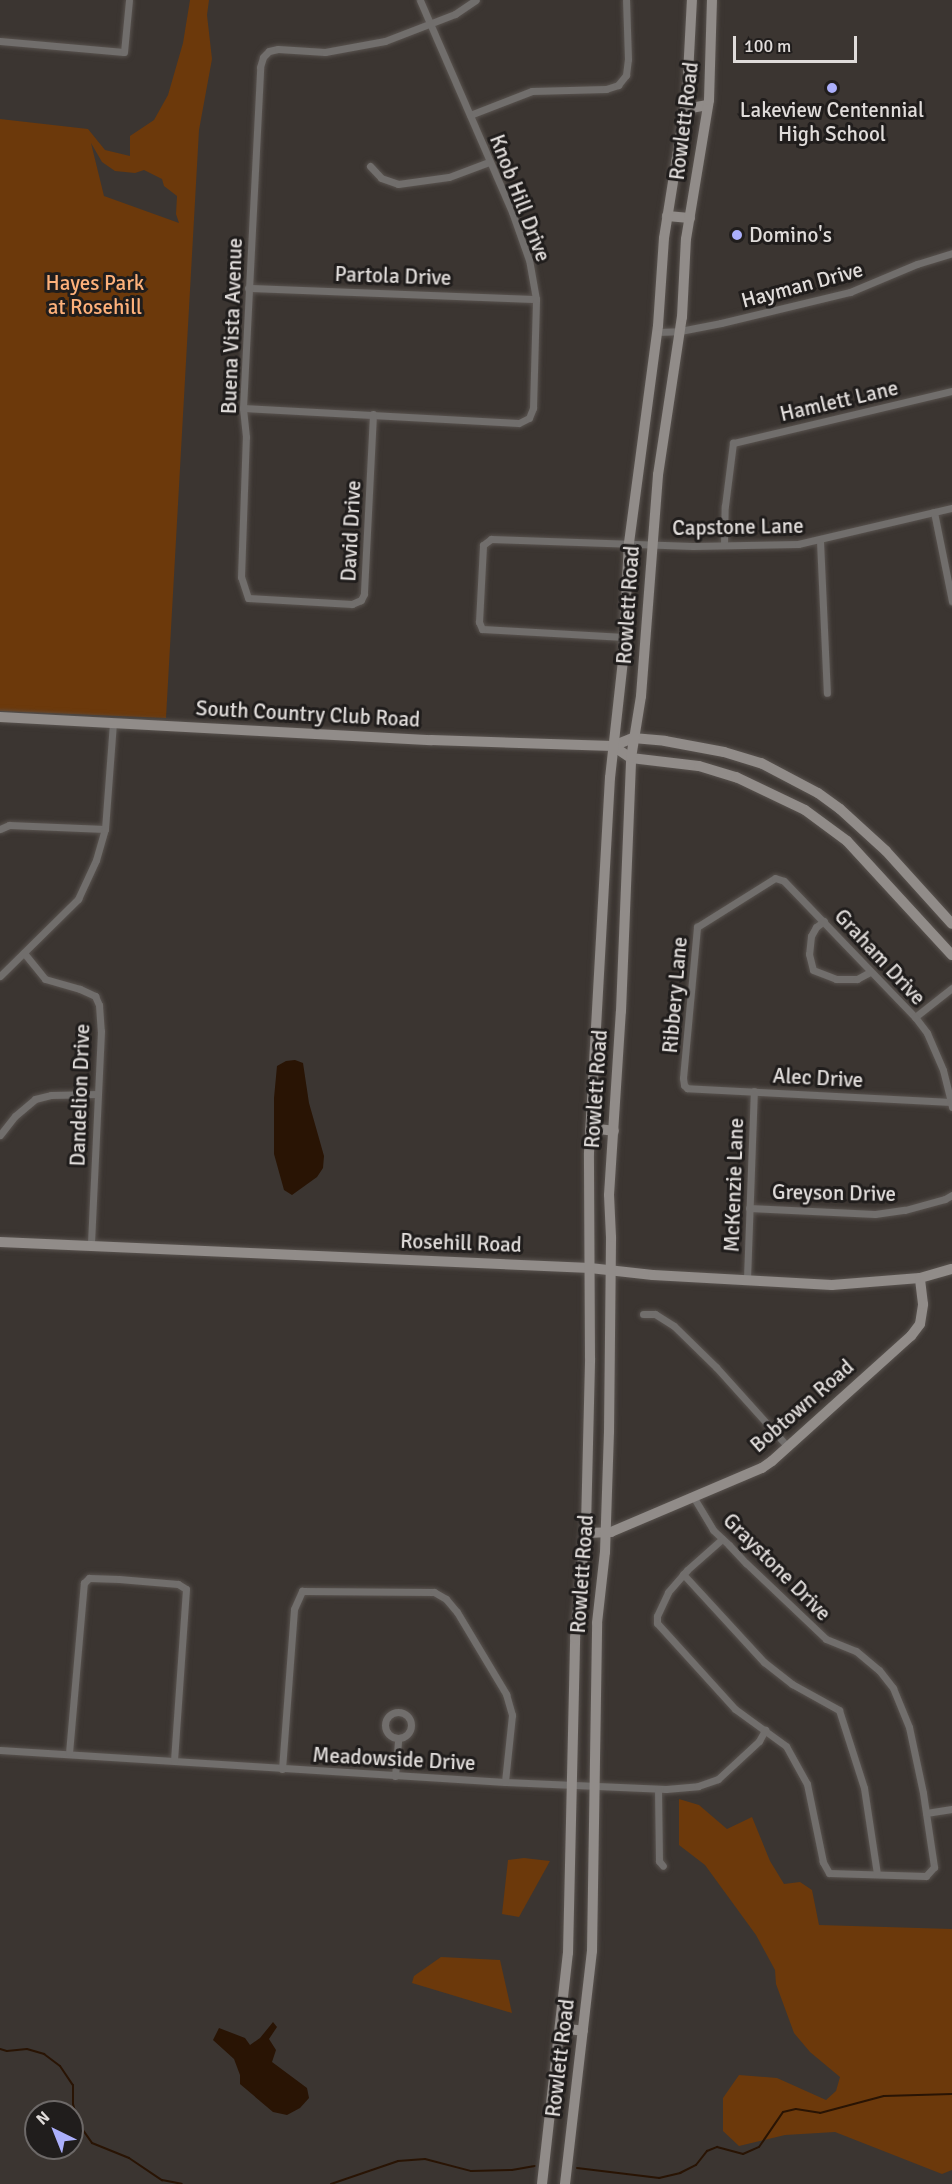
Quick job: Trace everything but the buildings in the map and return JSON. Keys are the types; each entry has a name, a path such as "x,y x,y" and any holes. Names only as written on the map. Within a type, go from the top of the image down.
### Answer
{"main road":[{"name":"Rowlett Road","path":"542,2184 568,1953 572,1857 575,1638 586,1533 590,1268 588,1202 613,746 624,637 629,543 656,332 667,216 685,109 692,0"},
{"name":"Rowlett Road","path":"565,2184 592,1951 597,1623 605,1552 609,1432 611,1237 609,1195 631,758 641,696 658,475 680,331 690,218 708,105 712,0"},
{"path":"685,109 708,105"},
{"path":"667,216 690,218"},
{"name":"South Country Club Road","path":"0,717 431,740 613,746 633,738 708,748 761,763 818,794 840,809 879,844 952,924"},
{"path":"613,746 631,758 699,766 755,784 830,826 864,858 952,955"},
{"path":"864,858 879,844"},
{"path":"591,1128 614,1131"},
{"name":"Rosehill Road","path":"0,1242 590,1268 832,1285 920,1278"},
{"path":"920,1278 952,1269"},
{"name":"Bobtown Road","path":"586,1533 604,1533 694,1498 762,1468 788,1448 911,1336 920,1324 923,1304 920,1278"},
{"path":"572,1857 593,1858"},
{"path":"560,2028 583,2031"}],"street":[{"path":"0,41 124,52 129,0"},
{"name":"Knob Hill Drive","path":"243,408 519,423 529,418 533,408 536,299 529,260 512,212 420,0"},
{"path":"430,24 455,14 476,0"},
{"path":"470,115 532,91 606,89 618,85 626,75 628,59 626,0"},
{"name":"Buena Vista Avenue","path":"244,592 241,577 246,437 243,408 262,61 269,51 278,49 325,52 346,49 385,40 430,24"},
{"path":"370,166 381,178 398,184 449,177 489,162"},
{"name":"Hayman Drive","path":"656,332 680,331 850,292 917,264 952,253"},
{"name":"Partola Drive","path":"249,288 536,299"},
{"name":"Hamlett Lane","path":"724,545 725,506 733,443 952,391"},
{"name":"David Drive","path":"244,592 248,598 310,603 352,604 361,600 364,594 373,414"},
{"name":"Capstone Lane","path":"624,637 482,628 478,622 483,545 491,539 651,545 778,545 820,541 952,508"},
{"path":"934,512 952,601"},
{"path":"820,541 827,693"},
{"path":"0,976 78,899 96,860 105,829 113,722"},
{"path":"0,829 9,825 105,829"},
{"name":"Graham Drive","path":"775,878 784,881 915,1017 927,1033 943,1070 952,1105"},
{"name":"Ribbery Lane","path":"684,1085 697,927 775,878"},
{"path":"824,921 816,927 811,936 809,954 813,970 836,980 857,979 870,972"},
{"name":"Dandelion Drive","path":"24,953 45,979 81,989 95,996 99,1005 101,1031 90,1247"},
{"path":"915,1017 952,988"},
{"name":"Alec Drive","path":"684,1085 687,1088 952,1105"},
{"name":"McKenzie Lane","path":"747,1279 754,1091"},
{"path":"0,1135 15,1116 35,1099 51,1095 97,1094"},
{"name":"Greyson Drive","path":"749,1208 875,1214 905,1210 945,1200 952,1195"},
{"path":"643,1314 655,1314 674,1326 716,1367 788,1448"},
{"name":"Graystone Drive","path":"694,1498 713,1530 826,1639 856,1651 879,1670 893,1688 909,1727 934,1859 931,1872 920,1876 877,1874"},
{"path":"683,1574 764,1662 792,1684 839,1710 864,1788 877,1874 829,1873 823,1862 803,1776 786,1746 735,1709 657,1623 657,1616 668,1592 683,1574 722,1539"},
{"path":"69,1754 84,1583 89,1578 119,1580 178,1584 186,1589 174,1761"},
{"path":"282,1769 294,1609 302,1591 434,1592 446,1599 457,1612 506,1694 512,1715 505,1782"},
{"name":"Meadowside Drive","path":"0,1749 395,1776 658,1789 698,1785 718,1779 759,1741 765,1730"},
{"path":"395,1776 398,1738"},
{"path":"658,1789 659,1861 663,1866"},
{"path":"926,1813 952,1809"}],"green space":[{"name":"Hayes Park at Rosehill","path":"190,0 209,0 207,15 212,59 199,130 166,718 0,711 0,119 88,129 105,150 130,156 130,136 154,120 168,95 183,43","holes":["91,143 102,162 115,171 135,173 144,170 162,179 164,186 177,196 176,214 179,223 104,196"]},
{"path":"679,1799 699,1805 727,1829 752,1817 770,1861 784,1884 800,1882 812,1890 819,1925 952,1929 952,2170 942,2174 835,2132 785,2135 739,2146 723,2131 723,2098 739,2075 777,2078 826,2100 836,2091 840,2077 810,2052 794,2033 776,1984 775,1970 756,1935 705,1865 679,1845"},
{"path":"524,1858 550,1861 519,1917 502,1914 508,1860"},
{"path":"441,1957 500,1960 512,2013 412,1983 414,1976"}],"shaded area":[{"path":"295,1060 303,1063 309,1103 324,1156 323,1168 317,1177 292,1195 284,1190 274,1154 274,1098 277,1066 286,1061"},
{"path":"273,2022 277,2027 269,2039 276,2050 272,2062 307,2088 309,2098 300,2108 287,2115 273,2112 240,2084 240,2075 234,2059 213,2040 219,2028 245,2038 250,2045 260,2038"}],"waterway":[{"path":"0,2049 7,2051 27,2049 44,2054 60,2066 73,2085 73,2104 78,2123 92,2143 129,2158 162,2180 182,2184"},
{"path":"577,2168 659,2178 680,2173 696,2165 707,2151 717,2147 743,2154 759,2147 783,2112 796,2109 820,2113 884,2096 952,2094"},
{"path":"331,2184 398,2161 425,2159 471,2171 512,2170 535,2166"}],"place":[{"name":"Lakeview Centennial High School","path":"832,88"},
{"name":"Domino's","path":"737,235"}]}
